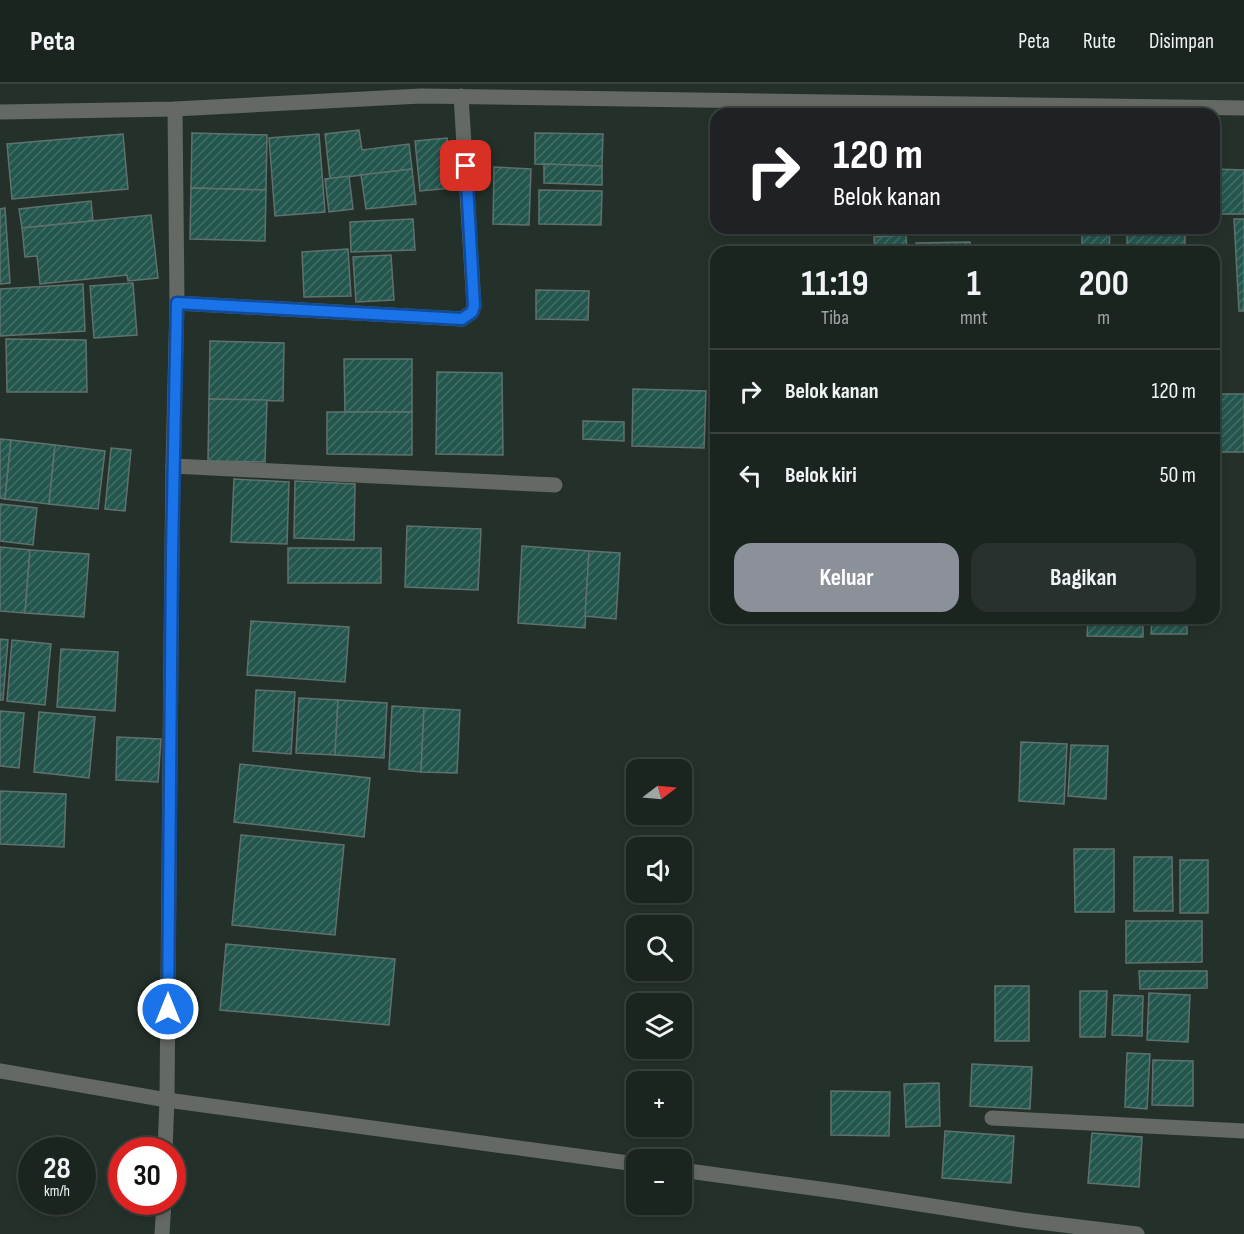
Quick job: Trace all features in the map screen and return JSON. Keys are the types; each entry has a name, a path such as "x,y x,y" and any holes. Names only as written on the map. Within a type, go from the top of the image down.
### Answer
{"street":[{"path":"0,112 175,109 420,90 461,96 1244,108"},
{"path":"177,303 462,319 472,312 474,306 461,96"},
{"path":"166,1137 177,303 175,109"},
{"path":"173,466 555,485"},
{"path":"0,1071 167,1100 626,1163"},
{"path":"993,1118 1244,1131"},
{"path":"692,1172 1022,1220 1137,1234"},
{"path":"162,1234 163,1215"}],"building":[{"path":"359,130 362,150 409,144 412,169 330,179 325,134"},
{"path":"192,133 267,135 266,190 191,188"},
{"path":"535,133 603,134 602,166 535,164"},
{"path":"123,134 128,189 12,199 7,144"},
{"path":"319,134 325,212 275,216 269,138"},
{"path":"447,138 452,188 420,191 415,141"},
{"path":"544,164 602,166 602,185 544,183"},
{"path":"494,167 531,169 529,225 493,224"},
{"path":"412,169 416,204 366,209 361,175"},
{"path":"1220,169 1244,170 1244,214 1220,214"},
{"path":"349,176 353,209 329,212 325,179"},
{"path":"191,188 266,190 265,241 190,239"},
{"path":"539,190 602,191 601,225 539,224"},
{"path":"91,201 93,221 22,228 19,209"},
{"path":"5,208 10,283 0,284 0,209"},
{"path":"151,215 158,278 128,281 127,275 40,284 37,256 25,257 22,228"},
{"path":"413,219 415,250 351,252 350,222"},
{"path":"1234,219 1244,219 1244,311 1239,311"},
{"path":"1082,234 1110,234 1109,246 1082,246"},
{"path":"1127,234 1185,234 1185,246 1127,246"},
{"path":"906,235 907,246 875,246 874,237"},
{"path":"970,242 970,246 916,246 916,243"},
{"path":"348,249 351,296 304,297 302,252"},
{"path":"391,255 394,300 356,302 353,257"},
{"path":"133,283 137,335 94,338 90,286"},
{"path":"83,284 85,331 0,336 0,289"},
{"path":"536,290 589,291 588,320 536,319"},
{"path":"6,339 86,340 87,392 7,392"},
{"path":"210,341 284,343 283,401 209,399"},
{"path":"344,359 412,359 412,412 345,412"},
{"path":"437,372 502,373 503,455 436,454"},
{"path":"633,389 706,391 704,448 632,446"},
{"path":"1220,394 1244,394 1244,452 1220,452"},
{"path":"209,399 267,400 265,462 208,461"},
{"path":"327,412 412,412 412,455 327,454"},
{"path":"583,421 624,422 624,441 583,439"},
{"path":"0,439 11,440 5,499 0,498"},
{"path":"11,440 55,445 49,504 5,499"},
{"path":"55,445 105,451 98,509 49,504"},
{"path":"111,448 131,450 125,511 105,509"},
{"path":"234,479 289,482 287,544 231,542"},
{"path":"295,481 355,484 354,540 294,538"},
{"path":"0,504 37,508 33,545 0,541"},
{"path":"407,526 481,529 478,590 405,587"},
{"path":"522,546 589,551 585,628 518,623"},
{"path":"0,547 30,550 25,613 0,611"},
{"path":"288,548 381,548 381,583 288,583"},
{"path":"30,550 89,554 84,617 25,613"},
{"path":"589,551 620,553 616,619 585,616"},
{"path":"251,621 349,627 345,682 247,675"},
{"path":"1088,624 1143,624 1143,637 1087,636"},
{"path":"1152,624 1187,624 1187,634 1151,634"},
{"path":"0,639 8,640 3,700 0,700"},
{"path":"12,640 51,644 45,705 7,701"},
{"path":"61,649 118,652 115,711 57,707"},
{"path":"256,690 295,692 291,754 253,751"},
{"path":"299,698 338,700 335,755 296,753"},
{"path":"338,700 387,703 384,758 335,755"},
{"path":"392,706 424,708 421,772 389,769"},
{"path":"424,708 460,710 457,773 421,772"},
{"path":"0,711 24,713 19,768 0,766"},
{"path":"39,712 95,717 89,778 34,772"},
{"path":"117,737 161,739 158,782 116,780"},
{"path":"1021,742 1067,744 1064,804 1019,801"},
{"path":"1071,745 1108,746 1106,799 1068,796"},
{"path":"240,764 370,778 364,837 234,822"},
{"path":"0,791 66,794 64,847 0,844"},
{"path":"241,835 344,845 335,935 232,925"},
{"path":"1074,849 1114,849 1114,912 1075,912"},
{"path":"1134,857 1172,857 1173,911 1134,911"},
{"path":"1180,860 1208,860 1208,913 1180,913"},
{"path":"1126,921 1202,921 1202,962 1126,963"},
{"path":"226,944 395,959 389,1025 220,1010"},
{"path":"1139,971 1207,971 1207,988 1140,989"},
{"path":"995,986 1029,986 1029,1041 995,1041"},
{"path":"1080,991 1107,991 1105,1037 1080,1037"},
{"path":"1149,993 1190,995 1188,1042 1147,1040"},
{"path":"1114,995 1143,996 1142,1036 1112,1035"},
{"path":"1127,1053 1150,1054 1147,1109 1125,1107"},
{"path":"1153,1060 1193,1061 1193,1106 1152,1105"},
{"path":"972,1064 1032,1067 1030,1109 970,1106"},
{"path":"939,1083 940,1126 906,1127 904,1084"},
{"path":"831,1091 890,1092 889,1136 831,1135"},
{"path":"945,1131 1014,1136 1011,1183 942,1178"},
{"path":"1092,1133 1142,1137 1139,1187 1088,1183"}],"route":[{"path":"168,1009 173,466 177,303 462,319 472,312 474,306 466,166"}]}
